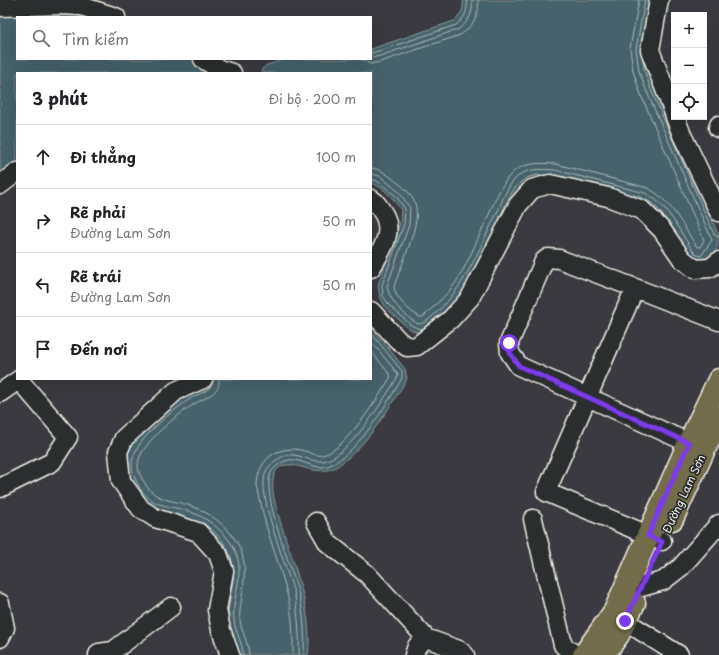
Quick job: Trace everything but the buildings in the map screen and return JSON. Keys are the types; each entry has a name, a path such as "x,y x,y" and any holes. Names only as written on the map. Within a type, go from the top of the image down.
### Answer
{"main road":[{"name":"Đường Lam Sơn","path":"603,655 618,635 641,587 655,539 689,443 719,380"},
{"name":"Đường Lam Sơn","path":"584,655 615,611 655,539 719,417"}],"street":[{"path":"659,0 650,50 671,105"},
{"path":"0,8 61,5 81,6 113,16"},
{"path":"205,60 219,69 229,72"},
{"path":"676,120 719,212"},
{"path":"0,185 16,173"},
{"path":"372,312 407,347 417,346 451,319 470,298 518,205 532,189 550,184 608,197 642,210 662,230 682,259 695,269 710,268 719,261"},
{"path":"372,199 384,214 388,228 384,246 372,266"},
{"path":"689,443 519,366 510,353 509,343 544,261 548,258 559,259 719,321"},
{"path":"635,288 546,492 655,539"},
{"path":"0,393 19,380"},
{"path":"0,488 52,462 68,437 21,380"},
{"path":"202,380 176,391 124,438 118,452 121,481 141,509 155,518 198,532 218,554 224,571 217,610 221,630 230,655"},
{"path":"533,519 563,644 575,655"},
{"path":"316,522 328,543 367,574 426,638 458,650 465,655"},
{"path":"641,587 663,581 681,567 719,524"},
{"path":"0,603 5,628 0,638"},
{"path":"98,655 99,653 113,651 171,607"},
{"path":"625,621 679,655"},
{"path":"414,655 417,646 426,638"}],"water":[{"path":"463,0 654,0 648,68 655,89 718,234 717,248 710,260 698,265 655,210 541,178 527,182 516,193 481,268 463,297 423,333 416,332 408,328 386,308 380,297 378,285 400,222 401,210 388,194 380,187 372,183 372,72 261,72 262,69 267,65 282,60 372,60 372,49 454,21 462,12"},
{"path":"0,12 96,14 102,16 16,16 16,60 199,60 219,72 16,72 16,169 0,181"},
{"path":"372,328 405,369 407,379 392,403 366,440 345,460 334,468 318,471 283,465 275,473 273,480 273,492 275,504 306,607 309,640 308,655 235,655 225,621 229,561 132,493 125,452 133,438 147,423 208,380 372,380"}],"route":[{"path":"509,343 510,353 519,366 689,443 648,536 662,542 625,621"}]}
